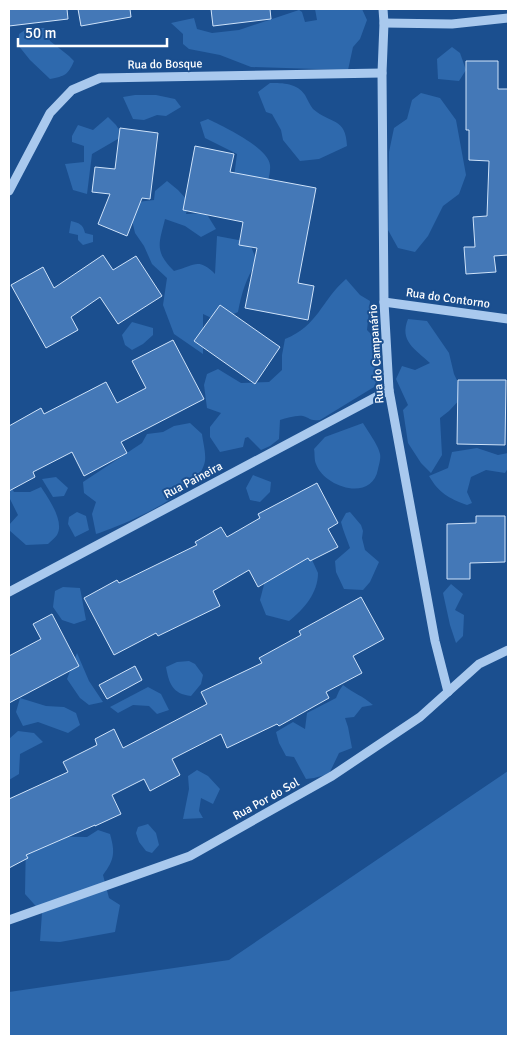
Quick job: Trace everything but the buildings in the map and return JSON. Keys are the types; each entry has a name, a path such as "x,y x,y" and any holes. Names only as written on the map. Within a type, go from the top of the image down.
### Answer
{"street":[{"name":"Rua do Campanário","path":"383,9 384,302 389,390 435,641 448,692"},
{"path":"384,23 452,24 508,18"},
{"name":"Rua do Bosque","path":"9,191 50,113 72,90 100,78 382,73"},
{"name":"Rua do Contorno","path":"384,302 508,319"},
{"name":"Rua Paineira","path":"9,592 389,390"},
{"name":"Rua Por do Sol","path":"9,920 190,856 332,776 420,718 479,664 508,650"}],"shaded area":[{"path":"315,9 362,9 367,20 360,39 353,47 348,70 251,67 220,55 189,49 183,44 183,34 171,23 194,18 197,29 212,33 239,30 299,10 302,12 305,22 317,20"},
{"path":"28,28 47,28 50,41 74,61 65,74 50,79 30,60 18,45 19,34"},
{"path":"452,47 460,53 466,70 459,81 438,79 437,59"},
{"path":"270,83 294,86 302,91 313,109 336,122 344,130 347,146 319,159 300,161 283,140 281,130 272,114 266,112 258,92"},
{"path":"421,93 440,98 456,120 466,175 459,194 443,206 428,236 415,252 398,248 388,230 389,152 394,128 407,119 412,100"},
{"path":"156,95 175,99 181,107 166,116 157,115 144,120 133,119 123,97"},
{"path":"108,117 123,136 92,154 87,194 73,190 65,164 84,162 84,146 72,142 72,136 78,125 93,130"},
{"path":"208,119 244,138 267,158 270,169 264,196 230,208 237,154 205,138 200,122"},
{"path":"167,181 189,202 186,214 206,213 216,229 201,237 185,226 165,219 160,247 163,258 174,271 200,264 215,274 217,236 249,242 257,261 245,285 238,312 218,321 203,314 203,354 174,334 163,305 167,278 152,264 144,246 135,233 130,212 137,202 154,200 155,191"},
{"path":"71,221 80,224 85,233 93,235 93,242 83,245 78,240 78,235 69,233"},
{"path":"346,279 360,295 370,301 367,330 378,342 381,351 380,367 374,387 320,420 311,420 300,416 280,420 279,439 261,450 248,437 245,438 243,447 220,452 210,437 210,427 221,413 207,408 204,385 207,374 218,369 241,383 269,382 282,370 285,339 305,327"},
{"path":"408,319 427,321 449,353 454,374 464,395 440,418 442,455 431,473 421,463 408,443 403,410 408,405 396,379 402,366 415,370 430,363 414,349 407,339 406,327"},
{"path":"132,322 153,328 153,335 143,344 132,350 125,345 122,335"},
{"path":"190,423 202,434 205,461 200,473 190,485 159,506 96,534 92,514 96,502 84,493 83,482 142,443 147,434 163,432 174,426"},
{"path":"363,423 380,454 379,466 374,479 367,486 358,488 338,485 321,472 315,462 314,449 325,437"},
{"path":"477,448 498,455 508,453 508,468 505,473 486,470 471,477 467,492 472,503 467,505 445,494 436,487 429,476 448,468 452,452"},
{"path":"253,475 271,482 270,492 260,502 250,500 246,488"},
{"path":"56,477 68,488 64,496 53,497 42,479"},
{"path":"9,484 14,492 30,492 41,487 55,510 59,523 57,535 48,544 26,545 9,530 9,525 18,515 9,497"},
{"path":"77,512 86,516 89,530 75,537 68,524 69,517"},
{"path":"350,512 361,525 365,550 379,562 370,582 363,590 344,589 336,572 335,561 350,548 341,522 346,513"},
{"path":"308,551 318,573 313,594 300,611 289,621 266,615 260,600 268,569"},
{"path":"451,584 463,594 455,610 464,615 463,636 456,643 443,593"},
{"path":"63,587 80,588 86,620 74,624 62,620 53,607 55,591"},
{"path":"77,653 89,681 103,702 89,705 80,698 67,679"},
{"path":"189,661 195,664 203,675 201,684 191,696 180,693 172,687 166,667 177,662"},
{"path":"343,685 373,705 362,707 354,717 345,718 352,748 339,753 329,774 306,779 294,757 286,756 276,732 293,722 305,729 307,713 336,698"},
{"path":"148,687 161,694 169,710 157,714 149,706 133,705 118,713 110,707"},
{"path":"20,698 46,706 64,707 76,713 80,725 68,733 38,722 23,726 16,712"},
{"path":"18,731 34,733 43,742 20,754 19,774 9,780 9,739"},
{"path":"197,770 208,776 220,789 213,804 201,798 199,811 203,818 183,819 189,789 188,776"},
{"path":"508,771 508,1036 9,1036 9,992 229,960"},
{"path":"148,824 156,833 159,845 152,853 146,851 139,842 136,833 138,827"},
{"path":"98,830 110,834 113,846 112,860 103,875 109,898 120,905 115,932 60,942 40,941 42,913 25,894 26,836 87,837"}]}
